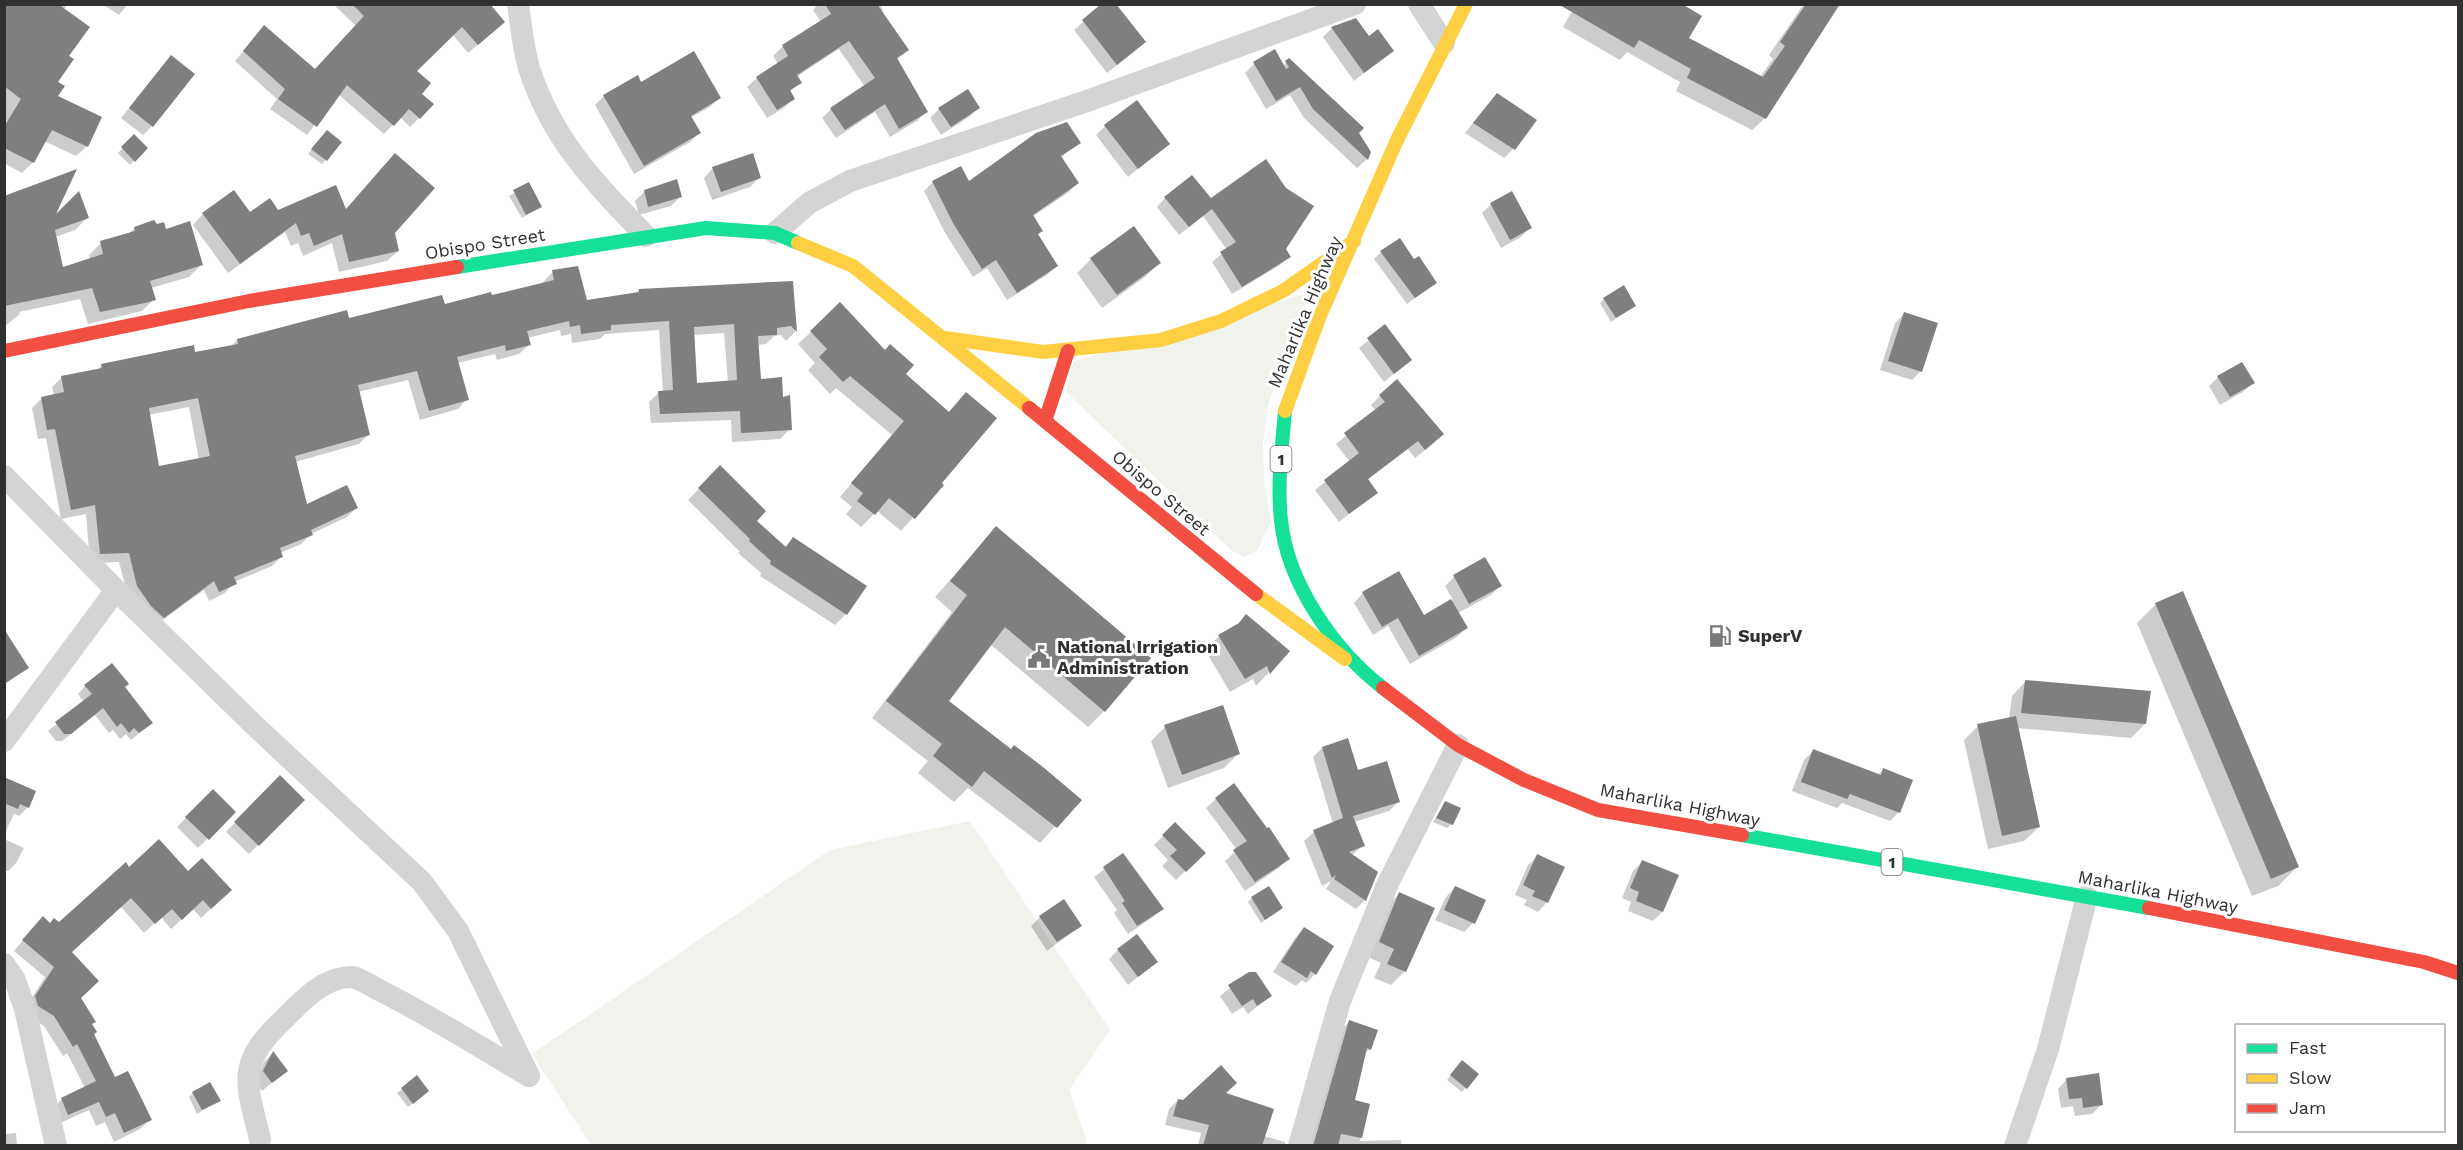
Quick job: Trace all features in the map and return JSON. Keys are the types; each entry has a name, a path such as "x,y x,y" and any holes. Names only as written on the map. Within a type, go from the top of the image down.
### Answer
{"main road":[{"name":"Maharlika Highway","path":"1466,4 1444,43 1397,140 1319,318 1286,405 1280,468 1281,521 1289,560 1319,619 1359,669 1458,745 1524,780 1598,810 2087,896 2424,962 2458,974"},
{"name":"Obispo Street","path":"4,351 249,301 646,236 706,228 775,233 853,266 945,338 1245,586 1359,669"},
{"name":"Obispo Street","path":"945,338 1043,352 1161,340 1221,321 1283,291 1354,241"},
{"path":"1046,421 1068,351"}],"street":[{"path":"518,4 528,66 544,108 566,146 602,190 646,236"},
{"path":"775,233 809,203 850,181 1087,101 1355,4"},
{"path":"1419,4 1444,43"},
{"path":"4,476 253,724 422,882 458,931 529,1076 403,1002 353,977 333,980 306,998 262,1040 250,1064 248,1091 260,1139"},
{"path":"4,741 116,590"},
{"path":"1299,1146 1340,1001 1388,883 1458,745"},
{"path":"2015,1146 2048,1049 2087,896"},
{"path":"4,964 15,980 24,1009 56,1146"}],"shaded area":[{"path":"1302,295 1306,303 1284,354 1268,406 1263,444 1264,479 1271,522 1257,551 1244,557 1231,550 1066,392 1074,361"},
{"path":"970,821 1110,1030 1069,1090 1087,1142 1084,1145 591,1145 532,1054 830,850"}],"building":[{"path":"4,4 58,4 90,27 69,56 74,59 58,82 65,86 58,96 102,117 88,147 52,130 34,163 4,148 4,127 21,99 4,86"},
{"path":"352,4 490,4 505,22 478,45 462,27 417,71 431,83 422,94 434,104 420,119 409,109 394,126 347,85 317,127 278,99 285,89 243,51 264,25 315,69 364,16"},
{"path":"825,4 877,4 909,50 897,58 928,112 899,129 885,104 845,130 830,108 875,78 849,41 797,75 802,83 790,90 795,99 777,110 756,77 788,56 782,45 831,14"},
{"path":"1101,4 1116,4 1146,42 1117,65 1082,20"},
{"path":"1558,4 1682,4 1702,16 1689,38 1763,77 1785,46 1780,42 1806,4 1840,4 1766,119 1687,78 1691,69 1639,40 1634,48"},
{"path":"1356,18 1369,36 1378,29 1394,51 1364,73 1331,27"},
{"path":"1275,49 1286,69 1289,67 1285,61 1289,58 1364,128 1359,133 1371,152 1368,160 1313,109 1300,87 1276,101 1253,62"},
{"path":"694,51 721,98 691,116 701,133 644,166 603,95 638,75 641,82"},
{"path":"171,55 195,74 153,127 129,108"},
{"path":"968,89 980,108 951,127 938,108"},
{"path":"1497,93 1537,120 1515,150 1473,123"},
{"path":"1137,100 1170,144 1138,169 1104,125"},
{"path":"1067,122 1081,143 1061,156 1079,183 1033,215 1043,231 1038,234 1058,266 1017,293 996,260 982,269 953,223 932,181 961,166 969,181 1036,133"},
{"path":"327,130 342,142 327,161 311,149"},
{"path":"134,134 148,148 135,162 121,147"},
{"path":"395,153 435,188 395,233 399,251 349,262 342,234 314,246 309,233 301,236 296,223 240,264 202,213 234,190 250,212 270,198 278,210 336,185 346,209"},
{"path":"753,153 761,178 721,192 712,167"},
{"path":"1266,159 1286,188 1314,206 1286,249 1291,257 1242,287 1220,252 1236,242 1212,209 1189,227 1164,197 1192,175 1211,198"},
{"path":"77,169 56,214 79,191 89,218 55,230 63,267 103,254 100,241 135,231 134,227 154,220 157,224 164,222 166,229 190,221 203,265 150,281 156,300 145,303 100,312 92,288 4,306 4,196"},
{"path":"677,179 682,197 648,207 644,190"},
{"path":"529,182 542,207 526,215 513,190"},
{"path":"1512,191 1532,228 1510,240 1490,203"},
{"path":"1134,226 1161,263 1117,295 1090,258"},
{"path":"1400,238 1414,259 1419,256 1437,283 1415,298 1380,251"},
{"path":"578,266 587,300 639,292 639,289 793,281 797,332 791,326 777,328 777,335 758,336 761,379 782,377 783,397 790,395 792,430 741,433 740,411 660,414 658,391 673,390 669,321 611,325 611,330 581,334 580,325 570,327 569,321 527,331 531,345 506,351 505,345 457,357 469,400 429,411 417,371 358,385 370,435 295,456 307,504 347,485 358,508 311,530 313,535 280,548 283,557 234,577 237,584 219,592 214,581 164,618 151,606 137,586 129,553 100,554 95,505 71,510 55,429 47,430 41,397 64,392 61,376 102,368 101,364 194,345 195,352 238,344 237,339 347,310 349,318 442,295 445,304 491,292 492,295 554,280 552,270","holes":["734,324 737,380 697,383 694,327","198,398 210,456 159,466 149,408"]},
{"path":"1624,285 1636,306 1616,318 1603,298"},
{"path":"840,302 885,350 890,344 914,365 906,374 949,412 966,392 997,418 915,519 889,498 875,515 857,501 863,493 851,483 904,421 850,376 843,382 819,357 827,349 810,331"},
{"path":"1904,312 1938,323 1922,372 1888,361"},
{"path":"1385,324 1412,360 1394,374 1367,338"},
{"path":"2242,362 2255,383 2230,397 2217,376"},
{"path":"1397,379 1444,434 1425,450 1418,441 1368,479 1378,493 1349,514 1324,480 1359,453 1344,433 1385,402 1379,395"},
{"path":"720,465 766,511 757,521 786,547 793,537 867,586 847,615 770,564 771,561 698,488"},
{"path":"996,526 1151,658 1105,712 1005,627 949,701 1011,749 1014,745 1082,800 1057,828 984,771 972,787 933,756 942,744 886,701 967,595 950,581"},
{"path":"1485,557 1502,586 1469,604 1453,575"},
{"path":"1399,571 1424,615 1451,599 1468,628 1419,656 1398,618 1382,627 1362,592"},
{"path":"2183,591 2299,867 2271,879 2155,603"},
{"path":"1246,614 1290,651 1270,674 1267,666 1245,679 1218,635 1239,623"},
{"path":"4,629 29,668 4,684"},
{"path":"112,663 129,684 125,687 153,723 139,733 134,728 129,733 121,723 117,727 103,708 71,734 64,734 55,722 92,694 84,685"},
{"path":"2025,680 2151,691 2146,724 2021,713"},
{"path":"1223,705 1240,754 1182,775 1164,725"},
{"path":"2016,716 2040,827 2002,836 1977,724"},
{"path":"1348,738 1358,770 1387,761 1400,802 1353,816 1365,846 1349,852 1378,872 1366,901 1334,879 1336,875 1332,878 1313,830 1343,818 1322,747"},
{"path":"1813,749 1881,775 1883,768 1913,780 1900,813 1850,794 1847,799 1801,782"},
{"path":"280,775 305,800 259,846 234,822"},
{"path":"4,777 36,791 29,808 20,804 18,809 4,803"},
{"path":"1234,783 1267,828 1269,827 1290,859 1255,882 1233,850 1247,841 1215,798"},
{"path":"213,789 236,812 209,840 185,817"},
{"path":"1445,801 1461,808 1453,825 1436,818"},
{"path":"1175,822 1206,853 1186,872 1170,856 1177,850 1162,835"},
{"path":"159,839 188,871 202,858 232,890 211,909 203,900 182,920 172,909 155,924 131,898 72,952 99,981 81,998 96,1022 92,1024 97,1032 94,1034 115,1077 128,1071 152,1120 124,1133 115,1113 106,1117 99,1102 68,1115 61,1098 96,1081 77,1044 73,1047 54,1016 38,1006 35,996 54,967 22,940 43,916 50,923 54,918 59,922 126,862 129,867"},
{"path":"1123,853 1164,909 1137,926 1122,903 1125,901 1103,867"},
{"path":"1537,854 1565,867 1548,903 1532,896 1535,891 1523,885"},
{"path":"1642,860 1679,875 1663,912 1636,901 1639,892 1630,888"},
{"path":"1269,886 1283,908 1265,920 1251,897"},
{"path":"1455,886 1486,900 1475,924 1444,910"},
{"path":"1399,892 1435,908 1406,972 1387,964 1394,949 1379,942"},
{"path":"1064,899 1082,926 1057,942 1039,916"},
{"path":"1304,927 1334,946 1316,975 1311,971 1307,978 1281,962"},
{"path":"1137,934 1158,962 1138,977 1117,949"},
{"path":"1249,972 1256,972 1272,996 1257,1006 1253,999 1242,1006 1228,985"},
{"path":"1349,1020 1378,1030 1371,1050 1367,1048 1355,1100 1370,1104 1362,1138 1341,1134 1338,1146 1313,1146"},
{"path":"273,1051 288,1071 272,1083 263,1071"},
{"path":"1462,1060 1479,1074 1467,1089 1450,1075"},
{"path":"1221,1065 1237,1083 1226,1093 1274,1109 1262,1146 1203,1146 1209,1125 1173,1116 1178,1099 1183,1100"},
{"path":"2099,1073 2103,1105 2083,1108 2082,1098 2069,1099 2066,1078"},
{"path":"417,1075 429,1091 413,1104 401,1088"},
{"path":"210,1082 221,1101 202,1110 192,1092"}],"traffic: fast":[{"path":"457,267 706,228 775,233 798,243"},
{"path":"1285,411 1280,466 1280,506 1285,544 1293,567 1303,591 1331,635 1347,655 1383,688"},
{"path":"1742,835 2149,908"}],"traffic: slow":[{"path":"1285,411 1319,318 1397,140 1466,4"},
{"path":"945,338 1043,352 1161,340 1221,321 1283,291 1354,241"},
{"path":"798,243 853,266 1029,408"},
{"path":"1256,594 1345,659"}],"traffic: jam":[{"path":"4,351 249,301 457,267"},
{"path":"1045,421 1068,351"},
{"path":"1029,408 1256,594"},
{"path":"1383,688 1458,745 1524,780 1598,810 1742,835"},
{"path":"2149,908 2424,962 2458,973"}],"place":[{"name":"SuperV","path":"1720,636"},
{"name":"National Irrigation Administration","path":"1039,657"}]}
